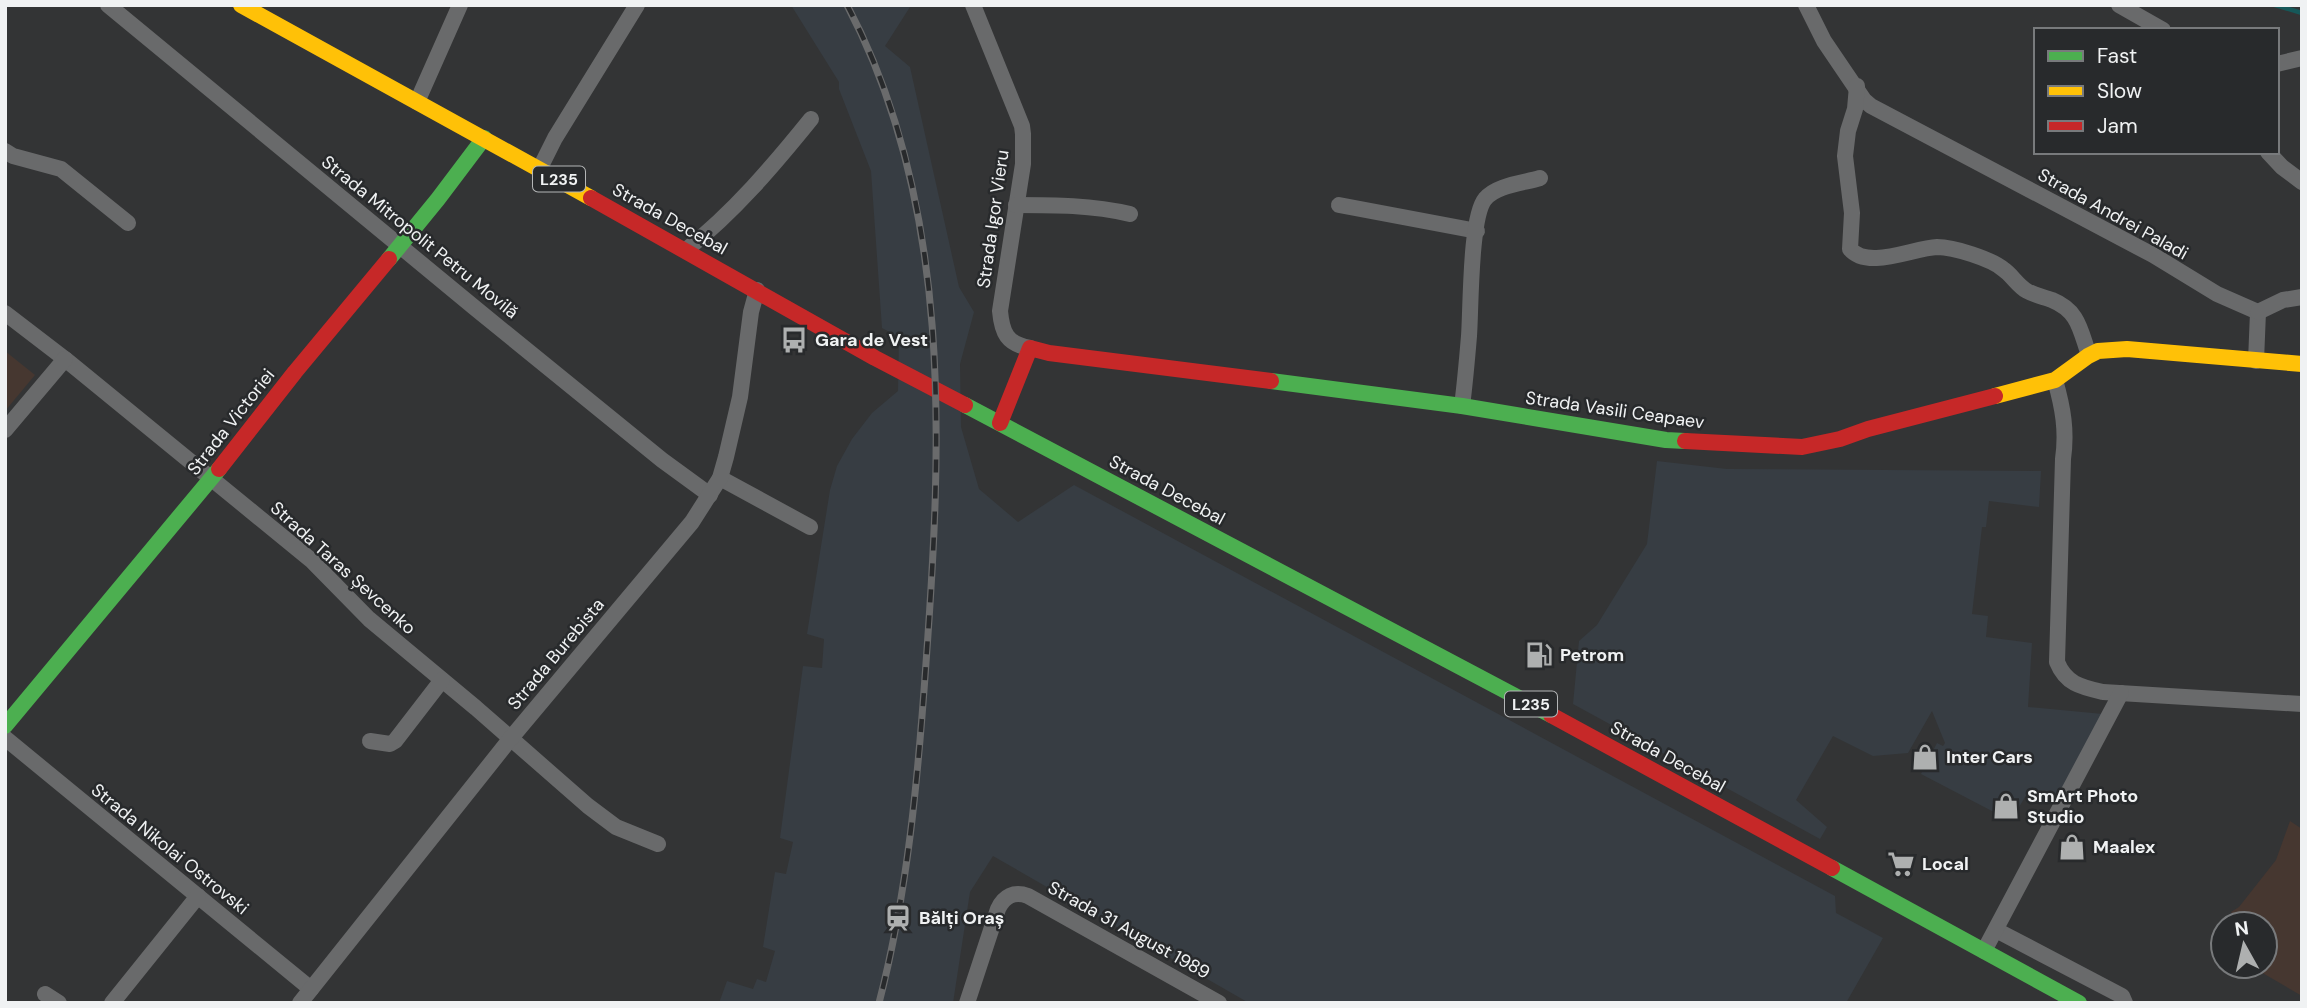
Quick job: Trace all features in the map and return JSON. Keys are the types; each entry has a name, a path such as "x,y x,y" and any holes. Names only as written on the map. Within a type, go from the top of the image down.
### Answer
{"street":[{"name":"Strada Mitropolit Petru Movilă","path":"108,5 662,460 710,495"},
{"name":"Strada Decebal","path":"241,5 686,250 875,358 1572,726 2079,1003"},
{"path":"416,102 460,5"},
{"path":"540,169 555,138 638,5"},
{"name":"Strada Igor Vieru","path":"972,5 1022,126 1023,164 1001,300 1001,321 1002,330 1007,337 1030,348"},
{"name":"Strada Andrei Paladi","path":"1806,5 1824,41 1864,100 1871,106 2153,255 2217,294 2258,312"},
{"path":"2119,5 2159,28"},
{"path":"2279,64 2302,58"},
{"path":"1857,86 1845,156 1852,213 1850,249 1853,253 1881,258 1922,248 1944,247 1998,265 2025,290 2071,311 2090,355"},
{"path":"686,250 751,189 811,119"},
{"name":"Strada Victoriei","path":"5,726 212,478 484,138"},
{"path":"5,151 13,156 61,169 128,223"},
{"path":"2270,154 2302,182"},
{"path":"1462,406 1469,337 1472,263 1482,204 1490,195 1540,178"},
{"path":"1016,205 1101,208 1130,214"},
{"path":"1339,205 1477,231"},
{"name":"Strada Burebista","path":"300,1003 511,738 692,522 710,495 720,478 734,426 751,312 757,290"},
{"path":"2256,360 2258,312 2283,300 2302,297"},
{"name":"Strada Taras Șevcenko","path":"5,313 311,560 369,619 604,819 616,827 658,844"},
{"path":"1000,422 1030,348"},
{"name":"Strada Vasili Ceapaev","path":"1030,348 1063,355 1462,406 1666,440 1802,447 2055,380 2090,355 2105,349 2302,364"},
{"path":"5,430 65,359"},
{"path":"2055,380 2063,407 2066,436 2057,662 2067,679 2079,687 2121,693 2302,704"},
{"path":"720,478 810,527"},
{"path":"370,741 390,744 395,741 442,680"},
{"path":"1984,951 2121,693"},
{"name":"Strada Nikolai Ostrovski","path":"5,738 311,989"},
{"name":"Strada 31 August 1989","path":"967,1003 998,909 1003,900 1018,893 1028,896 1219,1003"},
{"path":"112,1003 198,896"},
{"path":"1996,930 2122,996 2125,1003"}],"shaded area":[{"path":"791,5 910,7 885,46 910,67 959,287 974,312 960,364 961,427 979,489 1018,522 1074,485 1835,896 1836,913 1883,938 1846,1003 1249,1003 993,856 970,892 953,1003 719,1003 727,981 753,989 757,979 766,982 775,951 763,947 775,872 786,874 793,842 780,838 803,666 822,668 824,639 807,634 830,490 837,466 852,439 872,413 898,391 899,337 882,328 871,171 839,89 839,82"},
{"path":"5,351 35,375 5,411"},
{"path":"1657,461 1727,469 2041,471 2039,507 1989,501 1986,527 1982,527 1972,614 1988,616 1986,637 2032,643 2028,707 2103,714 2056,805 2029,790 2011,821 1921,774 1937,743 1943,746 1945,743 1932,711 1908,753 1873,756 1833,736 1796,800 1827,827 1820,839 1573,704 1579,641 1597,625 1647,544"},
{"path":"2290,821 2302,829 2302,996 2275,980 2279,980 2279,910 2234,910 2276,860"}],"waterway":[{"path":"2275,5 2302,13"}],"railway":[{"path":"847,5 881,82 906,162 923,244 932,327 936,411 932,580 915,791 905,876 879,1003"}],"traffic: fast":[{"path":"389,259 484,138"},
{"path":"1271,381 1462,406 1685,441"},
{"path":"965,405 1551,715"},
{"path":"5,726 219,469"},
{"path":"1832,868 2079,1003"}],"traffic: slow":[{"path":"241,5 591,198"},
{"path":"1995,396 2055,380 2098,351 2127,349 2302,364"}],"traffic: jam":[{"path":"591,198 875,358 965,405"},
{"path":"219,469 389,259"},
{"path":"1000,423 1030,348 1049,353 1271,381"},
{"path":"1685,441 1802,447 1995,396"},
{"path":"1551,715 1832,868"}],"place":[{"name":"Gara de Vest","path":"794,340"},
{"name":"Petrom","path":"1539,655"},
{"name":"Inter Cars","path":"1925,757"},
{"name":"SmArt Photo Studio","path":"2006,806"},
{"name":"Maalex","path":"2072,847"},
{"name":"Local","path":"1901,864"},
{"name":"Bălți Oraș","path":"898,918"}]}
